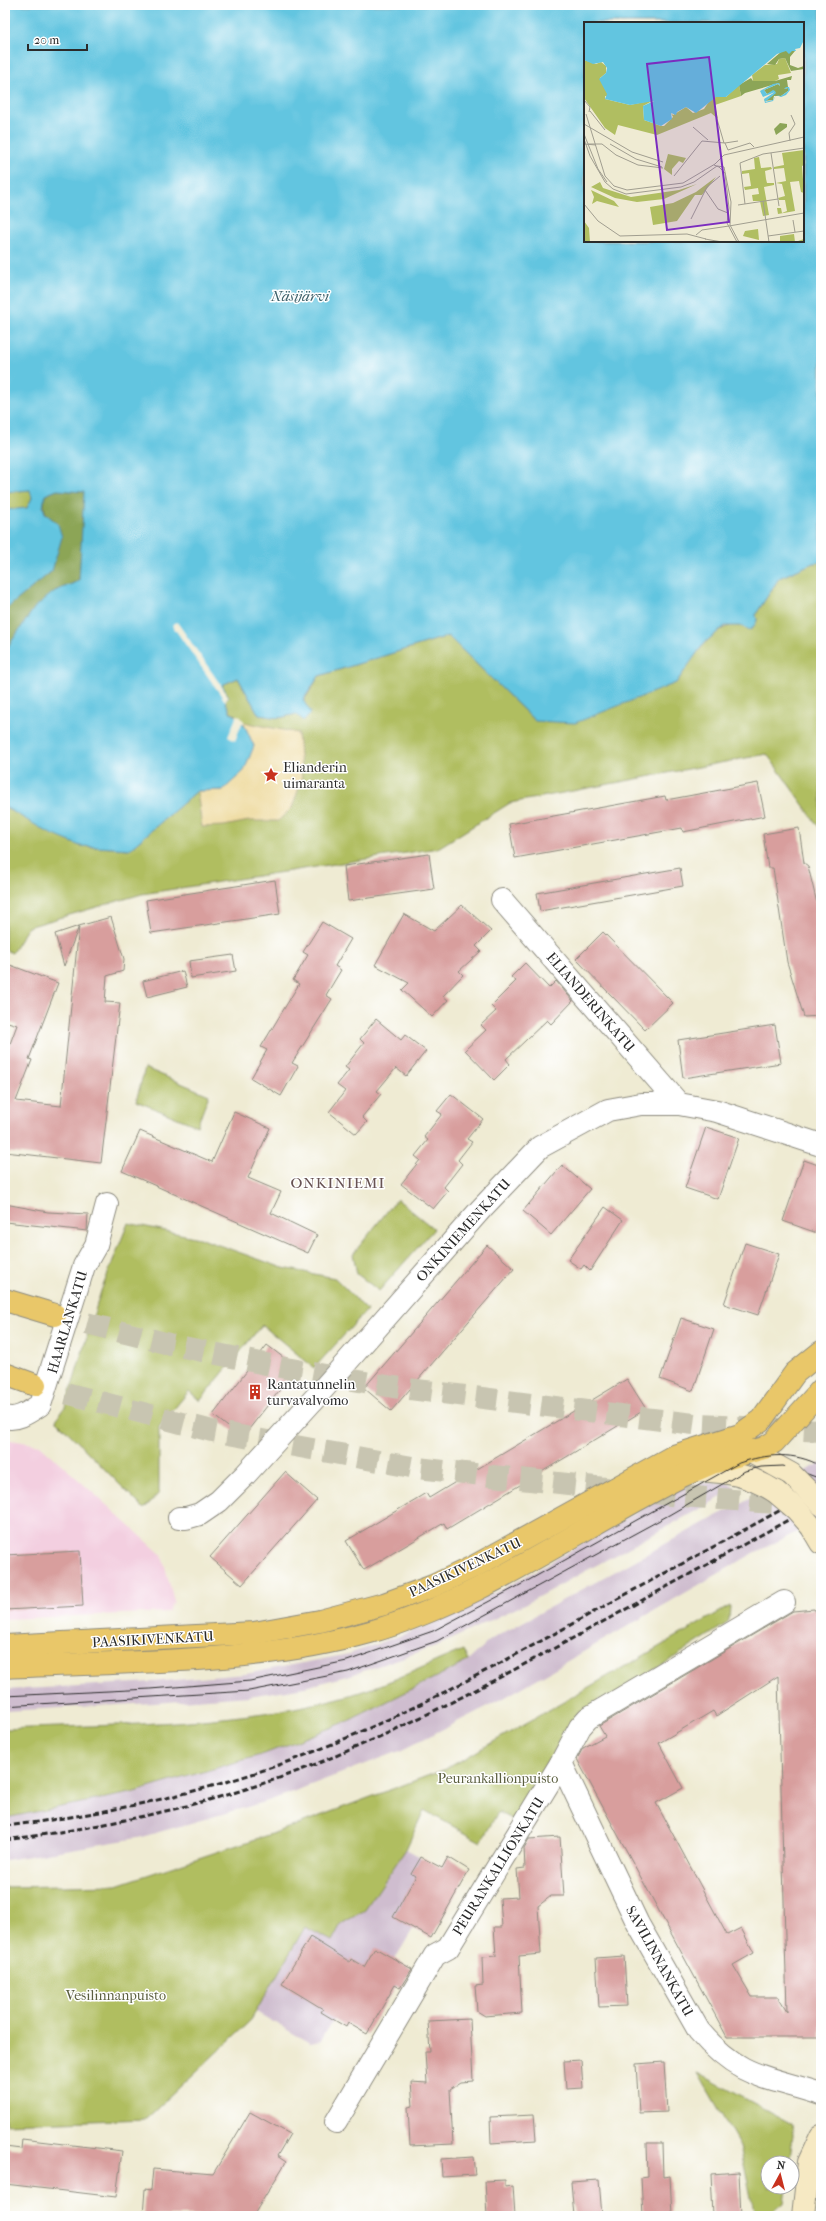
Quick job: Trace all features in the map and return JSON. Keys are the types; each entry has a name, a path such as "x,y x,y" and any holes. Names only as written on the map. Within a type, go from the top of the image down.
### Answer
{"main road":[{"path":"5,1300 55,1316"},
{"name":"PAASIKIVENKATU","path":"5,1646 254,1633 301,1625 352,1613 432,1586 476,1566 674,1456 740,1435 761,1420 795,1373 821,1352"},
{"path":"5,1374 35,1384"},
{"name":"PAASIKIVENKATU","path":"5,1667 248,1655 314,1645 371,1632 431,1610 482,1587 670,1482 726,1458 751,1452 774,1442 782,1436 821,1390"},
{"path":"761,1420 751,1452 761,1483"},
{"path":"782,1436 781,1455 791,1474"},
{"path":"700,1447 735,1448 751,1452 791,1474 821,1504"},
{"path":"697,1470 740,1474 761,1483 796,1509 816,1534"},
{"path":"803,2216 809,2162 821,2136"}],"street":[{"name":"ELIANDERINKATU","path":"502,900 679,1104"},
{"name":"ONKINIEMENKATU","path":"179,1518 186,1518 200,1514 219,1501 245,1475 316,1397 481,1209 540,1147 608,1110 641,1104 679,1104 717,1111 821,1145"},
{"name":"HAARLANKATU","path":"5,1417 10,1419 25,1415 40,1406 84,1266 100,1232 107,1204"},
{"name":"PEURANKALLIONKATU","path":"336,2122 435,1955 448,1948 561,1763 580,1727 588,1718 784,1602"},
{"name":"SAVILINNANKATU","path":"561,1763 638,1924 699,2031 718,2052 744,2071 759,2077 821,2094"}],"shaded area":[{"path":"5,1439 40,1445 162,1555 174,1601 168,1612 5,1619"},
{"path":"821,1463 821,1520 754,1553 502,1699 400,1751 271,1800 138,1838 5,1860 5,1818 131,1793 264,1754 348,1721 468,1661 490,1640 718,1515"},
{"path":"728,1483 736,1489 527,1603 439,1645 354,1674 305,1687 249,1696 5,1711 5,1690 152,1682 246,1674 349,1654 430,1625 516,1582 674,1490 694,1484"},
{"path":"406,1849 441,1868 448,1857 469,1870 431,1938 413,1929 395,1959 412,1969 400,1988 395,1986 367,2034 348,2023 346,2027 333,2020 321,2041 310,2043 256,2012 305,1927 332,1941 341,1924 365,1910"}],"green space":[{"path":"31,490 32,498 27,508 5,510 5,492"},
{"path":"57,490 85,492 79,581 55,591 5,651 6,608 52,571 58,524 44,509 44,501 45,495"},
{"path":"821,562 821,830 767,754 510,803 438,848 142,894 28,927 12,953 5,950 5,807 80,846 130,849 197,791 237,715 231,713 225,701 229,697 221,685 238,678 259,715 279,718 296,714 319,676 448,636 535,721 676,683 697,653 716,633 726,627 737,626 748,630 757,621 756,614 779,578 813,563"},
{"path":"145,1068 209,1095 197,1126 136,1101"},
{"path":"397,1199 434,1229 379,1291 357,1274 353,1254"},
{"path":"128,1223 199,1238 283,1268 335,1278 367,1310 314,1368 262,1325 200,1401 189,1391 159,1427 159,1493 144,1509 56,1420 66,1405 101,1291"},
{"name":"Vesilinnanpuisto","path":"730,1606 729,1620 726,1624 572,1723 513,1820 498,1812 481,1842 424,1810 406,1849 365,1910 341,1924 332,1941 305,1927 251,2020 146,2119 5,2124 5,1887 117,1885 277,1832 446,1769"},
{"path":"463,1650 468,1661 348,1721 264,1754 131,1793 5,1818 5,1729 182,1722 272,1712 315,1704 370,1689"},
{"path":"698,2073 792,2124 793,2136 790,2155 760,2155 760,2195 785,2195 784,2203 768,2216 755,2216 740,2146"}],"sand":[{"name":"Elianderin uimaranta","path":"243,722 298,733 302,779 292,808 278,821 249,821 224,826 202,827 197,791 223,790 254,746"}],"water":[{"name":"Näsijärvi","path":"5,5 821,5 821,562 813,563 779,578 756,614 757,621 752,629 748,630 742,626 725,626 704,643 676,683 575,723 535,721 448,636 319,676 303,700 311,713 304,721 296,714 279,718 259,715 238,678 222,685 229,697 225,701 231,713 242,722 254,746 244,771 223,790 197,791 130,849 80,846 49,833 5,807 5,651 35,607 55,591 79,581 84,492 57,490 45,495 43,507 45,513 58,524 62,537 52,571 5,610 5,510 27,508 32,498 30,490 5,492"}],"pier":[{"path":"177,622 229,697 225,701 172,625"},
{"path":"237,715 240,716 245,723 242,723 235,741 228,737"}],"building":[{"path":"758,783 765,816 683,832 682,828 515,858 509,824 665,796 666,800"},
{"path":"799,828 804,863 808,866 821,920 821,1016 804,1017 787,962 773,868 768,868 763,834"},
{"path":"429,854 434,889 348,901 344,866"},
{"path":"680,868 683,886 540,911 537,893"},
{"path":"275,880 280,914 151,933 146,900"},
{"path":"462,905 491,931 476,946 481,951 459,971 463,975 443,996 448,1000 432,1017 402,990 409,983 375,965 404,914 434,931"},
{"path":"111,917 124,959 123,971 107,976 105,1002 120,1003 101,1163 5,1152 5,1057 17,1025 5,1021 5,963 58,983 29,1059 32,1060 16,1101 61,1106 79,926"},
{"path":"322,922 351,939 335,966 341,970 326,995 332,999 292,1063 298,1066 281,1096 251,1078 267,1050 261,1047 299,984 293,980 308,955 303,952"},
{"path":"79,926 64,966 55,934"},
{"path":"603,932 673,1003 645,1030 576,959"},
{"path":"233,955 236,971 191,978 189,961"},
{"path":"525,963 549,988 556,981 573,1001 551,1024 547,1020 506,1059 510,1064 494,1080 465,1050 486,1030 481,1025 496,1011 491,1006 516,981 511,977"},
{"path":"183,971 187,987 147,997 143,981"},
{"path":"376,1019 401,1040 405,1035 426,1051 406,1076 396,1068 377,1091 381,1094 362,1117 367,1122 356,1134 329,1112 345,1091 337,1085 349,1070 345,1067 364,1043 360,1039"},
{"path":"775,1025 781,1063 683,1078 678,1040"},
{"path":"451,1094 483,1119 467,1139 472,1142 458,1160 462,1164 444,1187 448,1191 433,1209 401,1184 420,1160 415,1156 428,1140 424,1137 442,1114 437,1111"},
{"path":"234,1112 270,1128 248,1178 281,1192 271,1213 317,1235 308,1253 122,1171 140,1131 212,1162"},
{"path":"706,1127 739,1138 718,1199 685,1188"},
{"path":"804,1160 821,1166 821,1222 817,1233 783,1221"},
{"path":"562,1165 590,1189 551,1235 523,1211"},
{"path":"5,1204 48,1212 88,1214 87,1231 5,1222"},
{"path":"605,1207 623,1220 590,1271 584,1265 581,1269 568,1260"},
{"path":"745,1243 779,1254 758,1315 724,1304"},
{"path":"487,1245 514,1269 391,1411 364,1388"},
{"path":"681,1318 714,1329 693,1391 660,1379"},
{"name":"Rantatunnelin turvavalvomo","path":"267,1345 297,1368 242,1438 213,1415"},
{"path":"627,1379 646,1409 447,1529 444,1523 364,1570 346,1541 426,1493 429,1498"},
{"path":"285,1472 317,1500 242,1585 210,1557"},
{"path":"80,1551 83,1606 5,1610 5,1555"},
{"path":"814,1609 819,1616 821,1676 821,2037 727,2037 577,1759 583,1748 605,1736 599,1726 793,1611","holes":["778,1676 787,2012 778,1997 752,1997 733,1965 754,1953 741,1928 727,1935 656,1803 683,1788 659,1743 713,1711 716,1716"]},
{"path":"560,1837 564,1896 551,1896 538,1906 541,1954 519,1956 522,2013 485,2016 477,2011 475,1986 483,1985 482,1957 496,1956 494,1927 502,1927 500,1898 519,1897 517,1869 525,1868 524,1848 529,1839"},
{"path":"421,1857 442,1868 448,1857 469,1870 431,1938 393,1917 416,1876 411,1874"},
{"path":"310,1937 350,1962 351,1959 364,1967 375,1948 412,1969 400,1988 395,1985 367,2034 348,2023 346,2027 321,2012 323,2009 282,1984"},
{"path":"624,1956 627,2006 599,2007 596,1958"},
{"path":"470,2019 473,2081 461,2082 450,2089 453,2144 410,2146 408,2107 413,2106 411,2082 427,2083 425,2052 430,2052 428,2021"},
{"path":"581,2060 583,2088 566,2089 564,2061"},
{"path":"664,2062 667,2112 639,2113 636,2064"},
{"path":"250,2112 290,2134 277,2156 286,2162 253,2216 143,2216 145,2189 151,2190 153,2169 213,2174"},
{"path":"534,2115 536,2140 491,2143 490,2117"},
{"path":"22,2139 122,2151 116,2197 5,2184 5,2147 21,2149"},
{"path":"647,2143 662,2143 663,2177 670,2176 672,2216 643,2216 641,2178 648,2177"},
{"path":"473,2157 475,2175 442,2177 441,2159"},
{"path":"739,2172 741,2216 713,2216 711,2174"},
{"path":"505,2180 505,2187 513,2186 515,2216 487,2216 485,2181"},
{"path":"599,2180 602,2216 574,2216 571,2182"}],"tunnel":[{"path":"55,1315 169,1344 280,1367 393,1387 702,1425 821,1431"},
{"path":"35,1385 212,1431 417,1468 681,1496 801,1505"}],"tram line":[{"path":"5,1696 150,1689 250,1681 347,1661 433,1631 522,1584 739,1463 770,1456 790,1456 811,1461 821,1466"},
{"path":"5,1706 249,1691 348,1672 437,1641 669,1515 745,1471 761,1467 783,1466 821,1479"}],"railway":[{"path":"5,1826 83,1815 161,1799 238,1778 313,1752 423,1703 530,1647 821,1488"},
{"path":"5,1840 85,1828 165,1811 244,1790 321,1762 392,1731 495,1680 821,1502"}],"place":[{"name":"Elianderin uimaranta","path":"271,775"},
{"name":"Rantatunnelin turvavalvomo","path":"255,1392"}],"district":[{"name":"ONKINIEMI","path":"338,1183"}],"park label":[{"name":"Peurankallionpuisto","path":"498,1778"}]}
